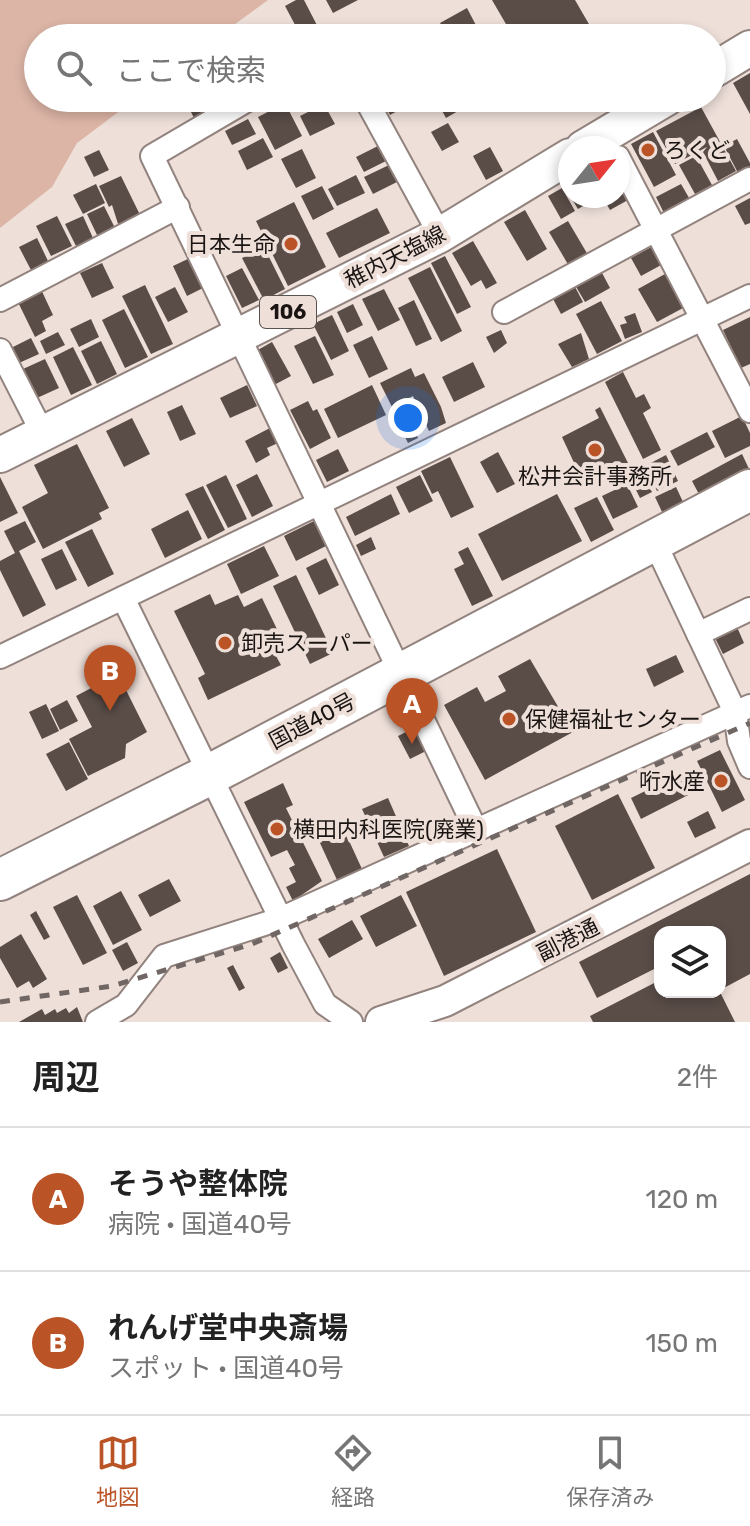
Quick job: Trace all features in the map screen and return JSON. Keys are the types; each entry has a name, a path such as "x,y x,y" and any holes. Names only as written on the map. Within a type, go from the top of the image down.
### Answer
{"highway":[{"name":"国道40号","path":"0,905 215,784 659,551 750,490"},
{"name":"国道40号","path":"659,551 750,515"},
{"name":"国道40号","path":"0,880 215,784"}],"main road":[{"path":"726,63 750,48"},
{"path":"619,136 649,112"},
{"name":"稚内天塩線","path":"0,455 440,235 558,163"}],"street":[{"path":"227,112 152,156 476,830"},
{"path":"373,112 440,235"},
{"path":"504,312 750,179"},
{"path":"630,186 657,229 750,411"},
{"path":"0,300 178,207"},
{"path":"0,657 750,296"},
{"path":"0,350 43,434"},
{"path":"659,551 698,634 743,709 739,741 750,767"},
{"path":"123,598 280,919 325,1004 351,1022"},
{"path":"698,634 750,609"},
{"path":"97,1022 126,1005 164,956 280,919 743,709"},
{"name":"副港通","path":"381,1022 445,1001 750,845"}],"shaded area":[{"path":"0,0 268,0 235,24 24,24 24,112 118,112 77,143 52,187 0,228"}],"building":[{"path":"296,0 304,0 316,24 295,24 285,6"},
{"path":"326,0 358,0 333,13"},
{"path":"492,0 575,0 589,24 506,24"},
{"path":"467,8 475,24 441,24"},
{"path":"750,73 750,114 733,83"},
{"path":"191,112 205,112 194,118"},
{"path":"268,112 290,112 302,136 275,150 258,117"},
{"path":"308,112 328,112 335,124 310,136 300,116"},
{"path":"443,112 456,112 446,118"},
{"path":"692,112 704,112 736,171 718,181 703,152 707,147 675,164 656,131"},
{"path":"248,119 256,134 232,145 225,131"},
{"path":"448,123 459,142 442,151 431,132"},
{"path":"653,132 676,175 654,187 631,144"},
{"path":"263,138 273,157 247,170 238,151"},
{"path":"737,139 750,163 750,167 738,173 724,146"},
{"path":"378,146 386,161 364,172 356,157"},
{"path":"490,147 503,171 486,180 473,156"},
{"path":"302,149 316,178 296,188 281,159"},
{"path":"99,150 109,170 94,177 84,157"},
{"path":"696,156 712,185 695,194 679,165"},
{"path":"389,165 397,182 373,194 364,177"},
{"path":"356,175 365,193 337,206 328,189"},
{"path":"121,176 142,219 120,230 112,205 109,207 99,186"},
{"path":"96,184 105,203 83,214 73,195"},
{"path":"681,184 692,203 666,217 656,197"},
{"path":"322,186 334,209 313,220 301,196"},
{"path":"558,190 558,208 573,208 575,211 561,219 548,196"},
{"path":"750,198 750,223 745,225 735,206"},
{"name":"日本生命","path":"294,202 326,267 288,286 256,221"},
{"path":"104,206 115,228 98,237 87,214"},
{"path":"377,208 390,233 339,258 326,233"},
{"path":"525,210 547,249 527,261 504,222"},
{"path":"57,216 72,246 51,256 36,226"},
{"path":"83,216 93,238 76,246 65,224"},
{"path":"568,221 588,255 569,266 549,232"},
{"path":"37,238 48,261 31,270 19,247"},
{"path":"473,241 497,283 486,289 481,280 471,286 452,253"},
{"path":"653,246 663,264 641,276 631,258"},
{"path":"264,247 285,289 264,300 242,258"},
{"path":"445,256 471,307 457,314 431,263"},
{"path":"192,257 207,286 187,296 173,266"},
{"path":"102,263 114,288 92,298 80,273"},
{"path":"430,267 462,331 441,342 408,278"},
{"path":"242,268 259,300 242,308 226,276"},
{"path":"601,271 610,288 585,302 575,285"},
{"path":"665,274 683,308 657,322 638,289"},
{"path":"39,285 53,315 42,321 46,331 35,337 15,296"},
{"path":"145,285 173,344 151,354 122,296"},
{"path":"574,285 583,302 561,314 552,297"},
{"path":"175,287 188,312 168,322 155,297"},
{"path":"384,289 400,320 378,331 362,299"},
{"path":"414,300 432,339 416,346 398,308"},
{"path":"601,301 622,341 597,354 576,314"},
{"path":"353,304 363,325 347,333 337,312"},
{"path":"124,309 148,357 125,368 102,320"},
{"path":"635,313 642,332 625,339 620,325 627,323 624,317"},
{"path":"332,315 349,351 331,360 313,324"},
{"path":"750,317 750,364 741,368 723,330"},
{"path":"91,319 99,337 79,347 70,329"},
{"path":"501,330 507,343 494,353 486,337"},
{"path":"58,332 65,345 46,354 40,341"},
{"path":"581,333 589,359 572,367 558,344"},
{"path":"315,336 334,375 313,384 294,346"},
{"path":"372,336 388,369 369,378 353,345"},
{"path":"31,338 39,354 19,363 11,348"},
{"path":"101,341 117,374 97,384 81,351"},
{"path":"272,342 291,376 274,385 256,351"},
{"path":"73,347 92,385 71,395 53,357"},
{"path":"45,359 59,388 37,398 23,369"},
{"path":"473,362 485,387 454,402 442,377"},
{"path":"411,368 415,377 424,373 446,423 429,431 413,396 392,407 380,383"},
{"path":"623,372 636,398 644,394 651,408 643,413 661,450 643,459 605,382"},
{"path":"247,385 257,406 230,418 220,398"},
{"path":"372,385 386,415 338,438 324,409"},
{"path":"308,401 313,411 317,409 331,438 310,449 290,410"},
{"path":"182,405 196,434 180,441 167,412"},
{"name":"松井会計事務所","path":"600,407 628,463 584,484 562,437 599,418 595,410"},
{"path":"407,414 418,438 408,443 396,419"},
{"path":"742,416 750,433 750,446 725,458 712,431"},
{"path":"132,418 150,454 124,467 106,431"},
{"path":"270,428 278,443 267,448 270,455 256,463 245,441"},
{"path":"707,432 715,447 678,466 670,451"},
{"path":"77,444 109,508 99,513 102,519 43,549 22,507 48,493 34,465"},
{"path":"338,449 349,471 327,482 316,460"},
{"path":"498,452 515,484 497,493 480,462"},
{"path":"742,454 750,471 701,498 692,481"},
{"path":"666,455 678,481 657,491 645,466"},
{"path":"450,457 474,507 451,518 438,491 432,494 421,471"},
{"path":"640,468 652,492 640,498 628,474"},
{"path":"257,474 273,506 252,517 236,485"},
{"path":"226,475 247,519 228,528 206,485"},
{"path":"420,475 433,501 409,513 396,487"},
{"path":"0,477 18,513 0,522"},
{"path":"627,484 638,507 613,519 602,496"},
{"path":"203,486 225,530 208,539 185,494"},
{"path":"676,487 684,504 663,514 655,497"},
{"path":"391,494 400,514 355,536 346,517"},
{"path":"557,494 582,541 502,581 478,534"},
{"path":"597,497 614,530 591,542 574,508"},
{"path":"188,510 202,539 165,558 151,529"},
{"path":"25,521 36,542 19,551 46,605 23,617 0,570 0,561 15,553 4,531"},
{"path":"314,521 326,546 296,561 284,536"},
{"path":"92,529 114,574 88,587 65,542"},
{"path":"371,537 376,549 361,556 356,545"},
{"path":"264,546 279,576 241,594 227,564"},
{"path":"468,547 493,596 472,606 454,569 464,564 458,552"},
{"path":"62,549 77,580 56,590 41,559"},
{"path":"326,558 339,585 319,595 306,568"},
{"path":"296,575 333,653 310,664 273,586"},
{"path":"210,594 215,605 238,595 244,607 262,598 287,650 276,656 281,665 208,700 198,678 205,674 174,611"},
{"path":"737,627 744,643 723,654 715,638"},
{"path":"676,655 684,672 654,687 646,669"},
{"name":"保健福祉センター","path":"530,659 573,732 485,780 444,705 477,687 485,702 506,691 498,676"},
{"path":"118,674 147,732 126,744 125,758 88,776 69,739 92,727 76,696"},
{"path":"67,700 78,721 60,730 50,709"},
{"path":"46,704 59,731 42,739 29,712"},
{"path":"414,728 426,751 410,759 398,736"},
{"path":"69,742 88,779 66,791 46,754"},
{"name":"哘水産","path":"720,750 745,800 722,812 697,761"},
{"path":"686,771 696,791 641,819 631,798"},
{"name":"横田内科医院(廃業)","path":"283,783 293,805 286,808 322,881 293,901 286,887 296,882 289,868 295,865 287,850 271,857 244,802"},
{"path":"618,794 655,868 592,900 555,826"},
{"path":"388,798 409,846 384,857 362,809"},
{"path":"708,811 716,828 695,838 687,822"},
{"path":"339,819 362,869 337,880 314,830"},
{"path":"497,849 536,932 444,976 406,892"},
{"path":"750,874 750,974 726,987 726,926 654,926 654,969 597,998 579,962"},
{"path":"169,879 181,901 150,917 138,895"},
{"path":"121,891 142,930 113,945 93,906"},
{"path":"77,895 107,953 83,965 53,907"},
{"path":"401,895 417,926 376,947 360,916"},
{"path":"36,911 50,937 44,940 30,915"},
{"path":"352,920 363,939 329,958 318,939"},
{"path":"21,934 47,979 33,988 29,981 17,988 0,958 0,947"},
{"path":"127,942 138,963 123,971 112,950"},
{"path":"280,952 288,968 278,973 270,958"},
{"path":"233,965 245,988 239,991 227,968"},
{"path":"654,983 654,998 723,998 735,1022 593,1022 590,1016"},
{"path":"77,1007 83,1022 19,1022 42,1009 45,1015 55,1009 57,1013 66,1008 69,1013"}],"railway":[{"path":"0,1002 112,986 252,944 750,723"}],"place":[{"name":"ろくど","path":"648,150"},
{"name":"日本生命","path":"291,244"},
{"name":"松井会計事務所","path":"595,450"},
{"name":"卸売スーパー","path":"225,643"},
{"name":"れんげ堂中央斎場","path":"110,711"},
{"name":"保健福祉センター","path":"509,719"},
{"name":"そうや整体院","path":"412,744"},
{"name":"哘水産","path":"721,781"},
{"name":"横田内科医院(廃業)","path":"277,829"}]}
